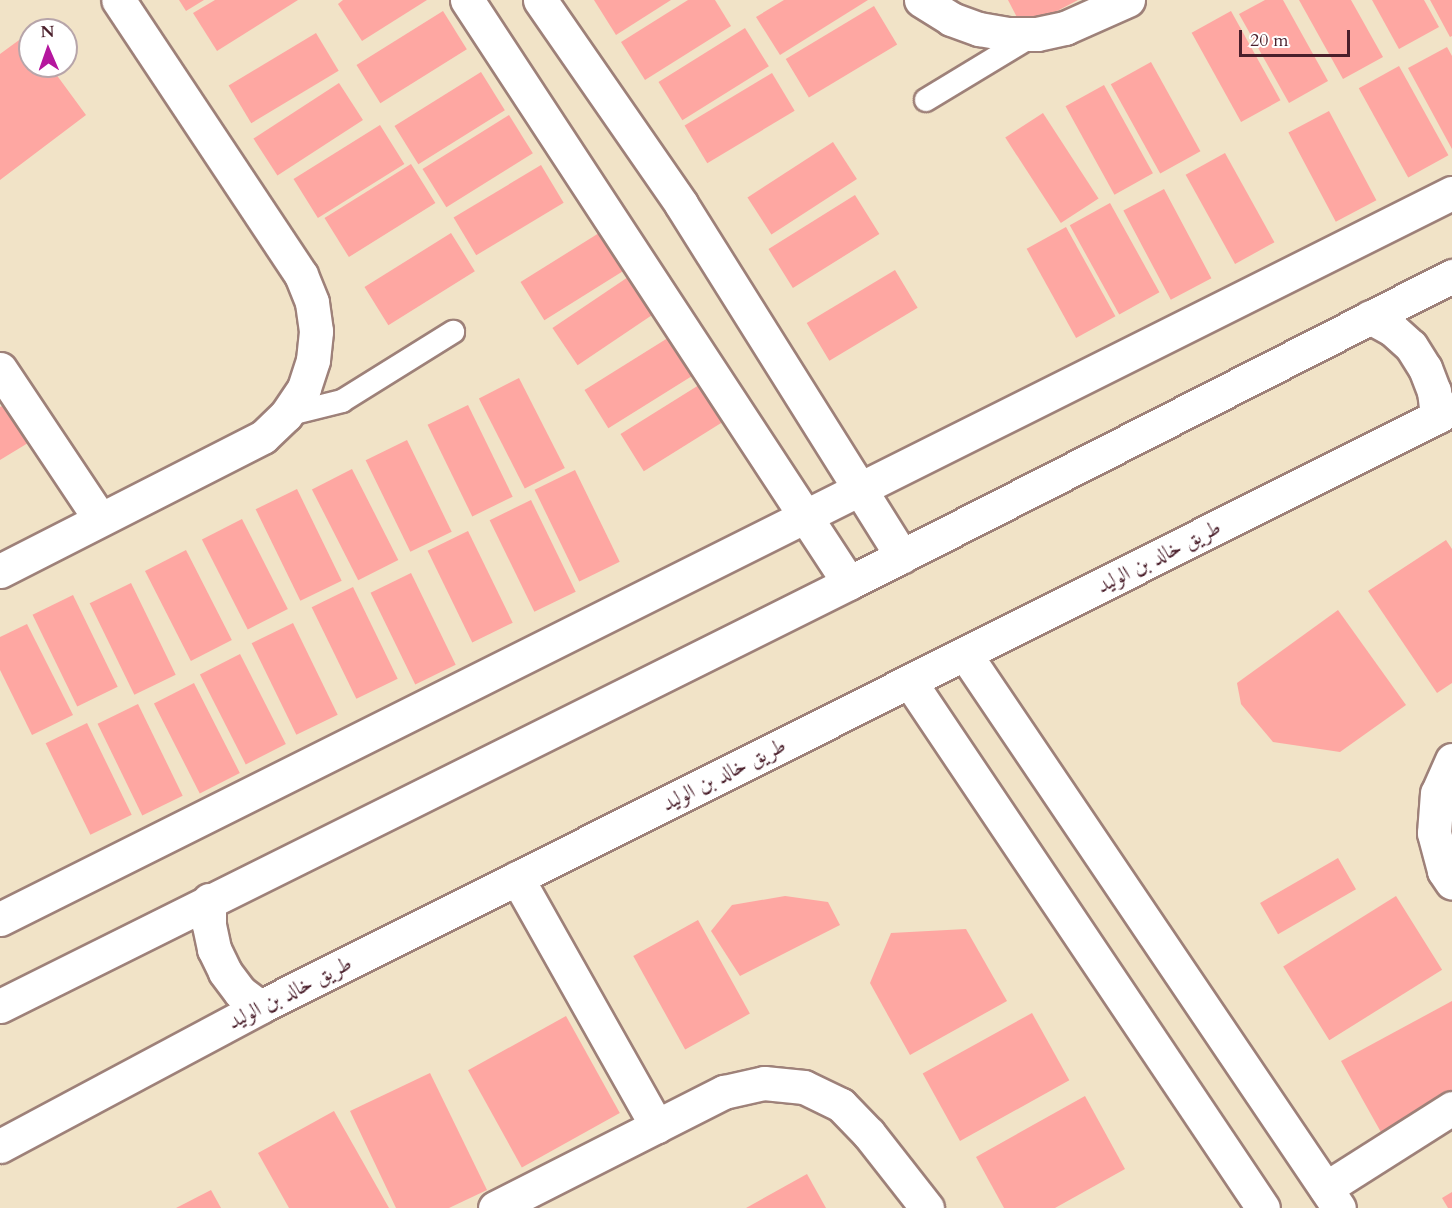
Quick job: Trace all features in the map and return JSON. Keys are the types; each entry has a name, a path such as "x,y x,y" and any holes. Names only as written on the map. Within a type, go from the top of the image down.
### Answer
{"street":[{"path":"0,571 263,437 286,415 304,388 313,360 316,331 308,293 301,275 118,0"},
{"path":"467,0 849,583"},
{"path":"540,0 681,204 859,491 902,556"},
{"path":"921,0 951,19 979,29 1007,34 1037,34 1065,28 1128,0"},
{"path":"3,911 806,518 1452,194"},
{"path":"0,1006 849,583 1452,276"},
{"path":"1370,317 1392,329 1411,346 1425,368 1445,413"},
{"path":"0,369 100,519"},
{"name":"طريق خالد بن الوليد","path":"0,1146 260,1007 1445,413"},
{"path":"965,654 1333,1198 1452,1108"},
{"path":"910,682 1262,1208"},
{"path":"1452,760 1437,793 1434,833 1444,871 1452,884"},
{"path":"517,878 657,1126"},
{"path":"209,900 209,925 214,950 225,972 240,992 260,1007"},
{"path":"495,1208 724,1092 764,1083 804,1087 841,1105 869,1134 927,1208"}],"lane":[{"path":"926,100 1037,34"},
{"path":"286,415 342,401 453,332"}],"building":[{"path":"179,0 204,0 186,11"},
{"path":"215,0 298,0 217,51 193,13"},
{"path":"343,0 427,0 362,41 338,4"},
{"path":"594,0 671,0 616,35"},
{"path":"688,0 715,0 731,26 645,80 621,42"},
{"path":"784,0 868,0 780,55 756,17"},
{"path":"1008,0 1078,0 1023,29"},
{"path":"1265,0 1283,0 1328,81 1289,103 1239,14"},
{"path":"1299,0 1351,0 1383,57 1343,79"},
{"path":"1372,0 1424,0 1439,27 1399,49"},
{"path":"1430,0 1452,0 1452,36 1450,37"},
{"path":"874,6 897,45 809,98 786,59"},
{"path":"443,11 467,49 380,103 356,65"},
{"path":"1231,11 1280,100 1241,122 1192,33"},
{"path":"745,28 769,66 682,120 658,82"},
{"path":"316,33 339,71 251,123 229,86"},
{"path":"18,41 18,78 59,78 86,115 0,180 0,54"},
{"path":"1447,47 1452,56 1452,149 1408,68"},
{"path":"1151,62 1200,151 1160,174 1111,84"},
{"path":"1399,66 1448,155 1408,178 1359,88"},
{"path":"481,72 505,110 418,164 394,126"},
{"path":"772,73 795,111 707,163 685,126"},
{"path":"339,83 363,120 277,175 253,139"},
{"path":"1104,85 1153,173 1114,195 1066,106"},
{"path":"1329,111 1376,200 1336,222 1288,133"},
{"path":"1043,113 1099,199 1061,223 1005,138"},
{"path":"509,115 533,153 446,207 422,169"},
{"path":"380,125 404,164 318,218 293,179"},
{"path":"833,142 857,179 771,234 747,198"},
{"path":"1225,153 1274,242 1235,264 1186,175"},
{"path":"411,164 435,203 349,257 324,218"},
{"path":"541,165 564,203 476,255 454,218"},
{"path":"1164,189 1211,278 1171,300 1123,211"},
{"path":"855,195 879,234 793,288 768,249"},
{"path":"1110,203 1159,292 1119,315 1070,225"},
{"path":"1066,227 1115,316 1076,338 1027,249"},
{"path":"607,228 631,266 544,320 520,282"},
{"path":"451,233 475,271 388,325 364,287"},
{"path":"895,270 918,308 829,361 807,323"},
{"path":"637,271 662,308 578,365 552,328"},
{"path":"671,336 695,374 608,428 584,390"},
{"path":"519,378 565,468 525,488 479,398"},
{"path":"707,380 730,417 644,471 620,434"},
{"path":"4,405 28,443 0,460 0,407"},
{"path":"468,405 513,497 472,516 428,425"},
{"path":"407,440 452,532 410,552 366,460"},
{"path":"352,469 398,560 358,580 312,489"},
{"path":"575,470 620,562 579,581 535,490"},
{"path":"297,489 342,581 300,601 256,509"},
{"path":"531,500 576,592 534,612 490,520"},
{"path":"242,519 288,609 248,629 202,539"},
{"path":"468,531 513,623 472,642 428,551"},
{"path":"1446,540 1452,549 1452,683 1437,693 1368,591"},
{"path":"186,550 232,640 191,661 145,571"},
{"path":"411,573 456,665 415,684 371,593"},
{"path":"131,583 176,675 134,695 90,603"},
{"path":"353,587 398,679 356,699 312,607"},
{"path":"73,595 118,687 77,706 33,615"},
{"path":"1338,610 1406,705 1340,752 1273,742 1241,704 1237,683"},
{"path":"293,623 338,715 296,735 252,643"},
{"path":"27,624 73,715 32,735 0,670 0,637"},
{"path":"240,654 286,744 246,764 200,674"},
{"path":"194,683 240,773 200,793 154,703"},
{"path":"138,704 183,796 142,815 98,724"},
{"path":"87,723 132,815 90,835 46,743"},
{"path":"1338,858 1356,889 1278,934 1260,903"},
{"path":"785,896 828,902 840,925 740,976 711,931 732,905"},
{"path":"1396,896 1442,970 1329,1040 1283,966"},
{"path":"698,920 750,1014 685,1049 633,956"},
{"path":"966,929 1007,1001 910,1055 870,983 891,933"},
{"path":"1452,1001 1452,1096 1382,1134 1341,1061"},
{"path":"1032,1013 1069,1080 960,1141 923,1074"},
{"path":"566,1016 620,1113 522,1167 468,1070"},
{"path":"430,1073 487,1190 449,1208 396,1208 350,1111"},
{"path":"1085,1096 1125,1169 1055,1208 1004,1208 976,1157"},
{"path":"334,1111 389,1208 289,1208 258,1153"},
{"path":"807,1174 826,1208 746,1208"},
{"path":"211,1190 221,1208 176,1208"},
{"path":"1452,1192 1452,1208 1448,1208 1442,1198"}]}
